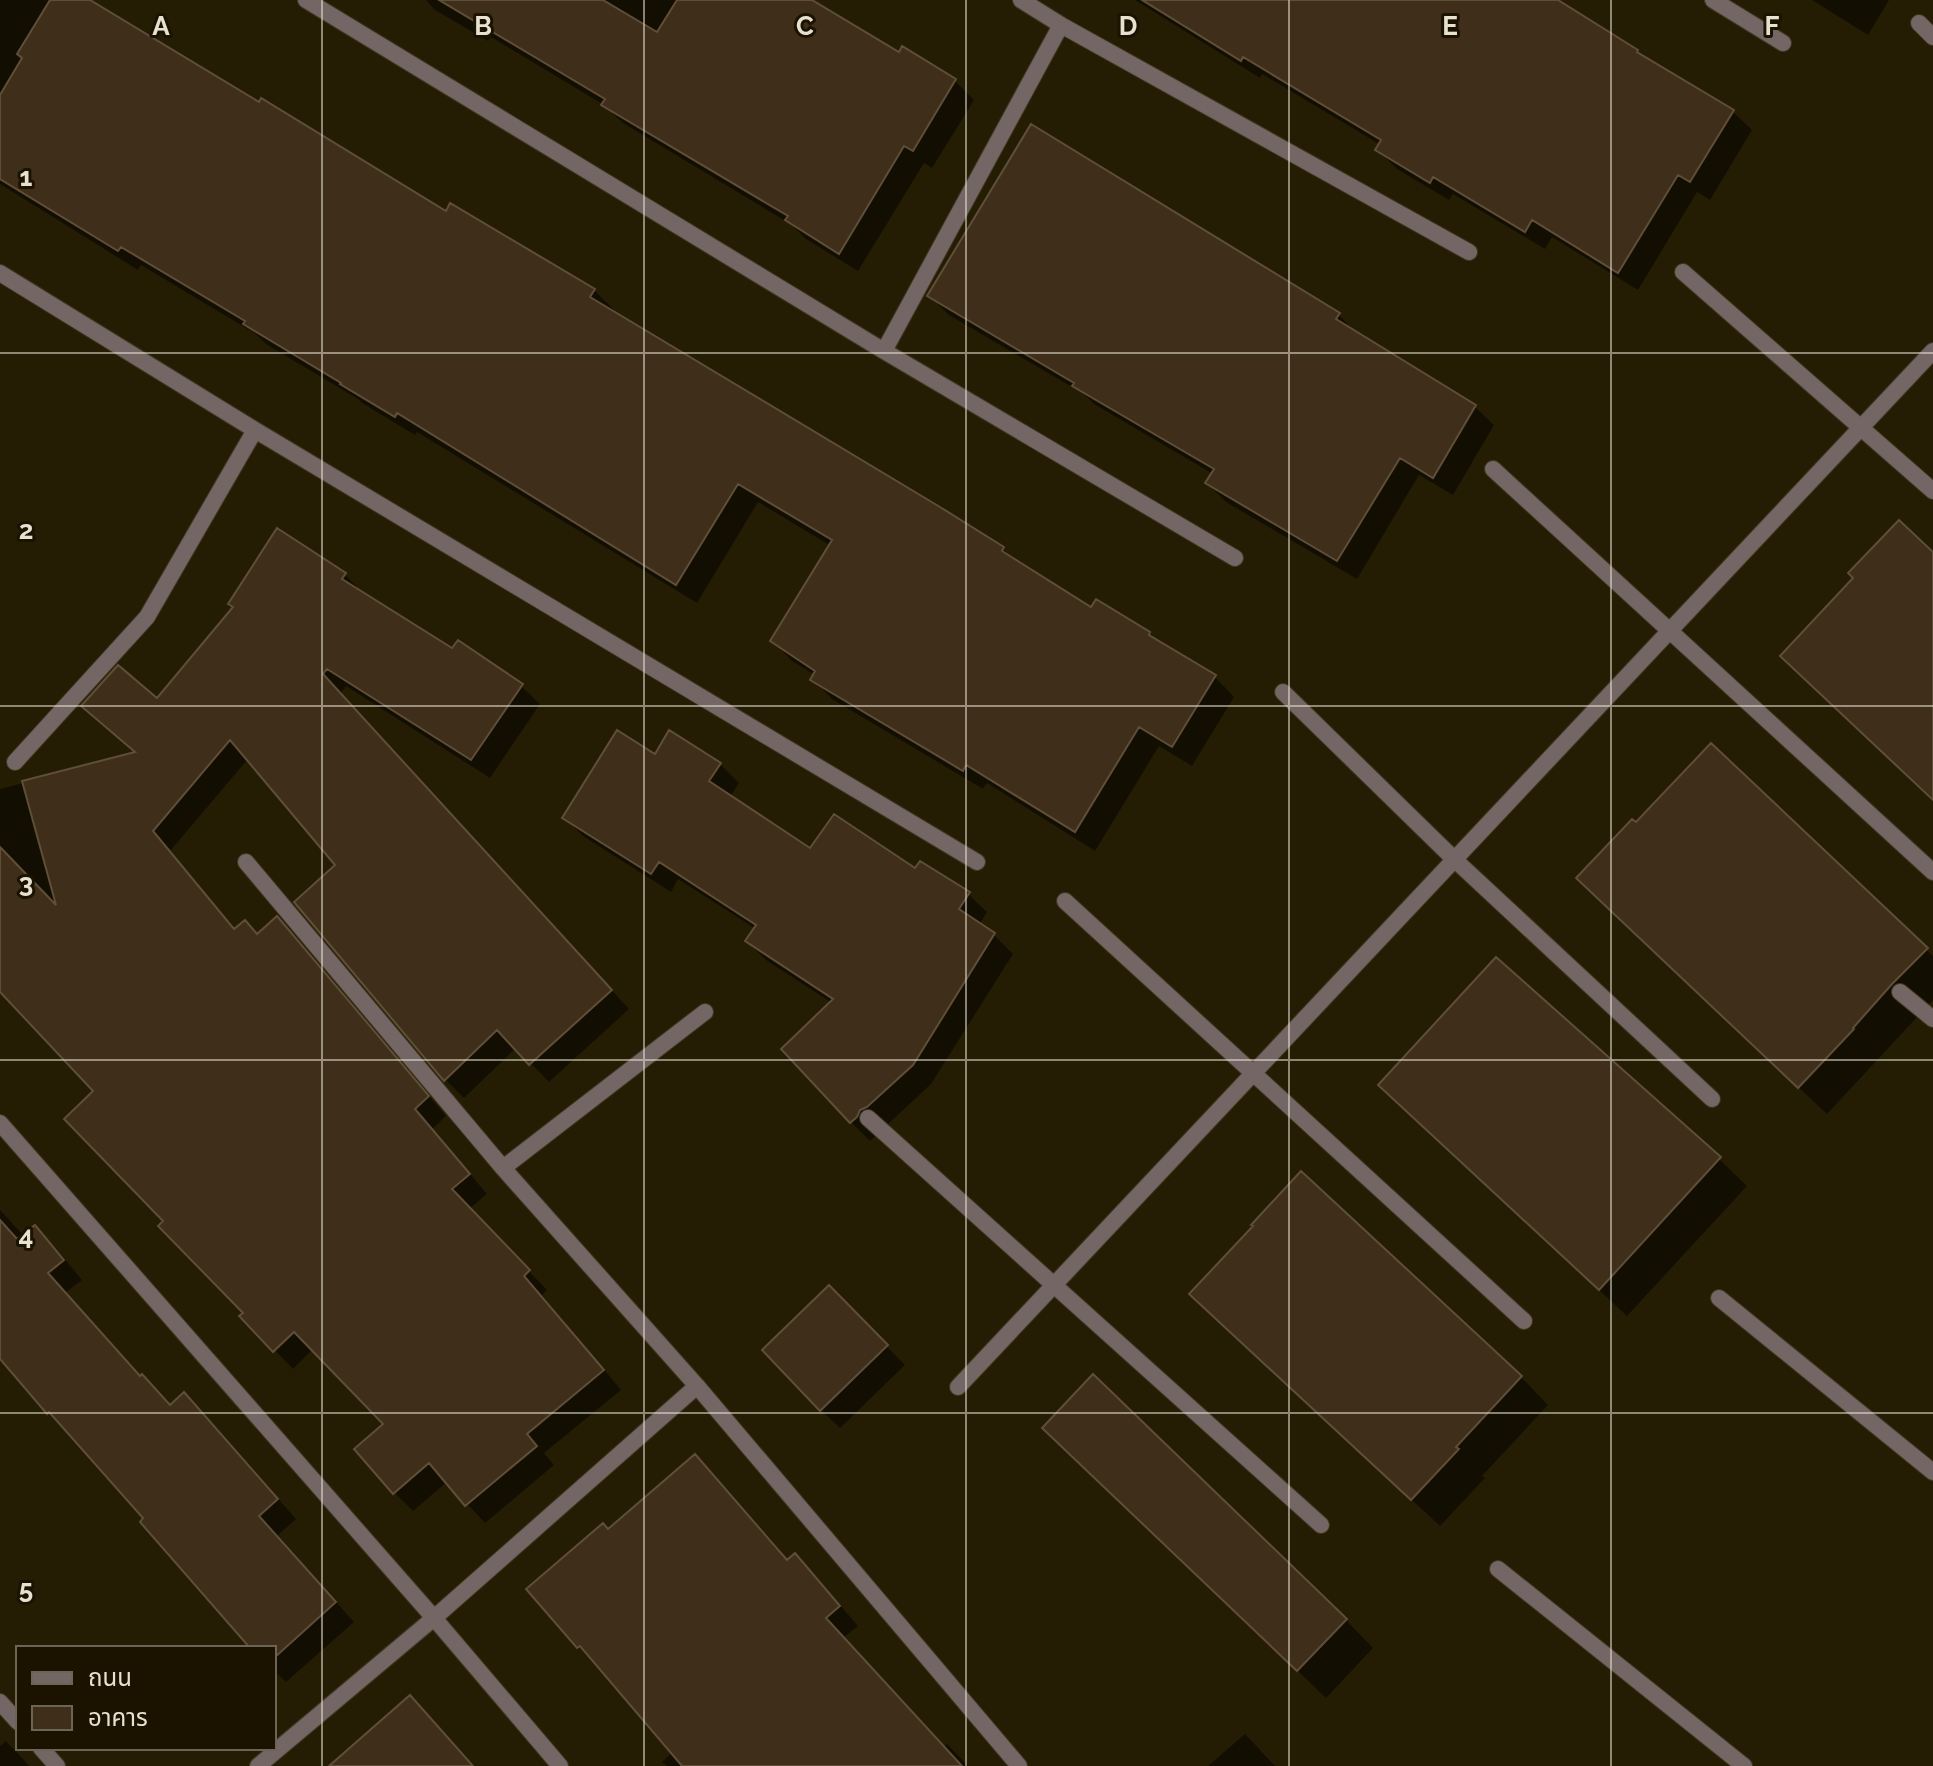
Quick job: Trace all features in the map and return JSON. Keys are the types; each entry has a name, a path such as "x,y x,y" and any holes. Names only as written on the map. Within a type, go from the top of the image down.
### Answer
{"street":[{"path":"306,0 884,351 1235,558"},
{"path":"1021,0 1469,252"},
{"path":"1713,0 1783,43"},
{"path":"1919,23 1933,37"},
{"path":"884,351 1061,25"},
{"path":"1683,272 1933,491"},
{"path":"0,273 255,430 977,862"},
{"path":"958,1387 1933,351"},
{"path":"15,762 147,617 255,430"},
{"path":"1493,469 1933,872"},
{"path":"1283,692 1454,859 1712,1099"},
{"path":"246,862 503,1168 697,1386 1019,1766"},
{"path":"1065,901 1524,1321"},
{"path":"1900,992 1933,1019"},
{"path":"503,1168 705,1012"},
{"path":"868,1118 1321,1525"},
{"path":"0,1123 560,1766"},
{"path":"1719,1298 1933,1472"},
{"path":"258,1766 434,1618 697,1386"},
{"path":"1498,1569 1744,1766"},
{"path":"0,1702 16,1720"},
{"path":"43,1750 57,1766"}],"building":[{"path":"50,0 90,0 259,102 261,98 446,211 450,203 595,289 590,297 940,507 1004,547 1002,551 1091,607 1096,599 1216,675 1172,747 1139,727 1075,832 966,765 963,771 810,680 815,671 770,641 832,540 738,484 676,585 397,413 395,417 340,384 243,324 245,321 121,247 118,251 0,179 0,95 22,58 17,54"},
{"path":"439,0 603,0 657,32 677,0 812,0 899,52 902,46 956,79 913,151 904,146 839,254 785,220 788,216 601,105 605,99"},
{"path":"1142,0 1558,0 1734,110 1690,182 1678,175 1618,273 1532,220 1525,232 1433,177 1430,183 1375,150 1381,140 1243,57 1241,61"},
{"path":"1031,124 1340,313 1336,319 1476,405 1433,478 1400,458 1337,561 1205,483 1214,469 927,296"},
{"path":"1899,520 1933,552 1933,800 1780,656 1853,578 1848,573"},
{"path":"277,528 346,573 342,579 452,648 458,640 523,684 471,760 327,669 323,674 612,990 529,1065 497,1030 444,1081 294,902 335,865 230,740 153,831 234,929 245,920 257,934 277,916 429,1096 415,1109 470,1174 452,1189 530,1270 524,1276 604,1370 527,1434 537,1446 465,1506 429,1463 393,1494 354,1449 383,1424 294,1332 273,1352 239,1316 243,1313 158,1226 163,1221 64,1119 93,1091 0,992 0,847 56,905 22,781 135,752 81,706 118,665 157,698 233,607 228,604"},
{"path":"617,730 655,754 669,730 721,763 709,781 810,848 834,814 915,868 920,861 970,892 959,909 995,933 913,1065 860,1110 850,1123 781,1049 833,999 745,941 756,925 659,862 651,874 562,818"},
{"path":"1711,743 1928,948 1798,1088 1576,878 1632,819 1636,822"},
{"path":"1496,957 1721,1157 1599,1290 1378,1085"},
{"path":"1301,1171 1522,1376 1411,1500 1189,1294"},
{"path":"0,1220 17,1239 35,1225 64,1260 48,1273 170,1405 184,1392 278,1499 259,1516 336,1602 276,1656 276,1646 248,1646 140,1522 143,1518 0,1359"},
{"path":"829,1285 888,1345 820,1411 762,1350"},
{"path":"1093,1374 1347,1619 1297,1671 1042,1428"},
{"path":"695,1454 787,1560 795,1553 840,1606 826,1618 962,1766 682,1766 580,1646 577,1648 526,1589 603,1523 608,1529"},
{"path":"410,1695 473,1766 329,1766"}]}
